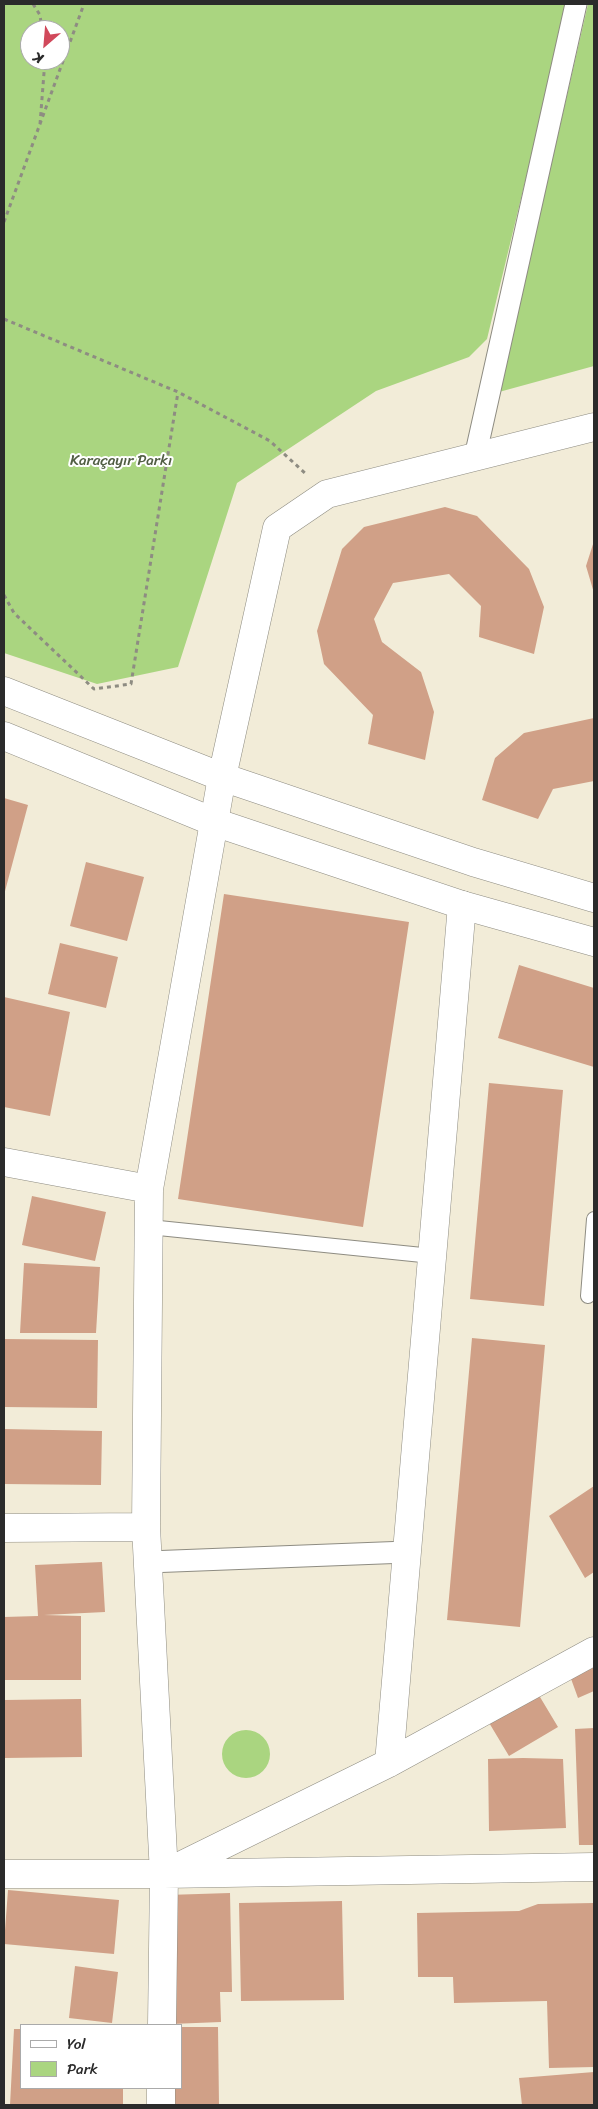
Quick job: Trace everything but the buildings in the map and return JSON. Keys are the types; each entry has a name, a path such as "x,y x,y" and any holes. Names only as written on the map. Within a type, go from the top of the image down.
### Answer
{"street":[{"path":"475,457 576,4"},
{"path":"162,2024 164,1874 146,1527 149,1189 222,777 277,528 326,494 594,427"},
{"path":"4,691 222,777 473,862 594,898"},
{"path":"4,736 214,822 462,905 594,942"},
{"path":"389,1763 462,905"},
{"path":"4,1162 149,1189"},
{"path":"4,1528 146,1527"},
{"path":"148,1562 407,1552"},
{"path":"164,1874 389,1763 594,1651"},
{"path":"4,1874 164,1874 594,1867"},
{"path":"161,2089 161,2105"}],"lane":[{"path":"588,1296 594,1219"},
{"path":"149,1227 432,1256"}],"path":[{"path":"33,4 40,15 41,20"},
{"path":"4,222 40,129 84,4"},
{"path":"40,129 44,70"},
{"path":"4,319 178,392 270,441 326,494"},
{"path":"4,595 14,614 94,689 132,684 178,392"}],"green space":[{"name":"Karaçayır Parkı","path":"4,4 568,4 487,339 469,357 376,391 237,483 178,667 97,684 4,653"},
{"path":"588,4 594,4 594,366 499,392"},
{"path":"246,1730 255,1732 263,1737 268,1745 270,1754 268,1763 263,1771 255,1776 246,1778 237,1776 229,1771 224,1763 222,1754 224,1745 229,1737 237,1732"}]}
